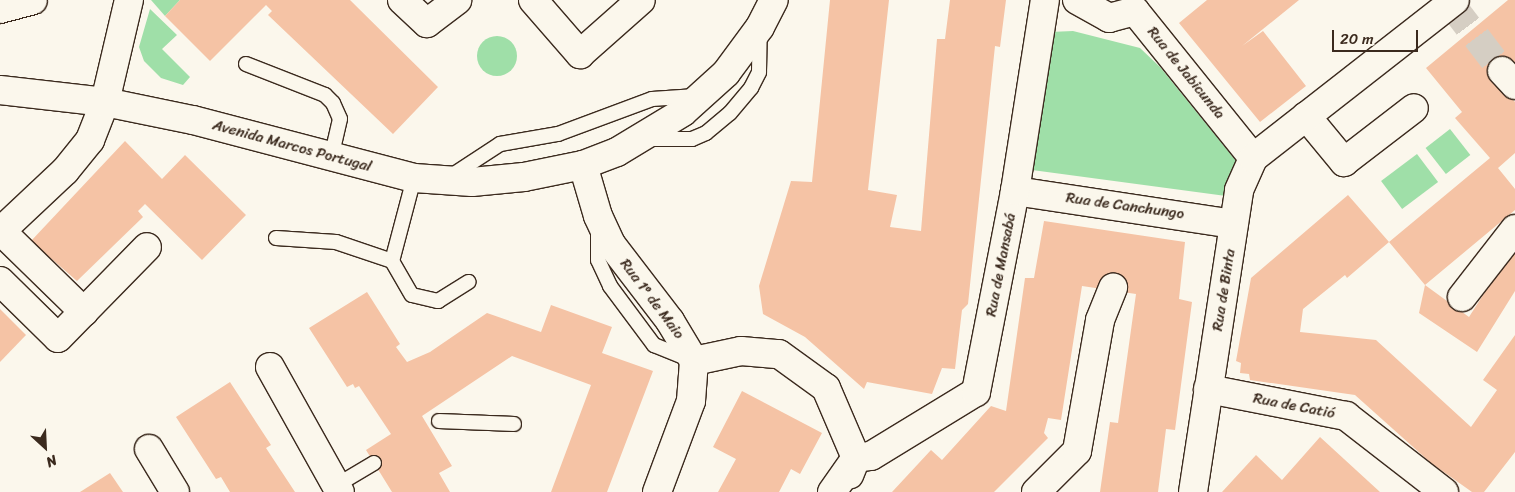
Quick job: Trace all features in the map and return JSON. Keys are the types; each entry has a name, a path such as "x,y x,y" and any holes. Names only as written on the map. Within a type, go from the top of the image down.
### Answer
{"street":[{"path":"0,9 32,0"},
{"path":"84,312 1,231 80,155 96,127 105,102 129,0"},
{"path":"402,0 428,23 458,0"},
{"path":"533,0 580,54 641,0"},
{"name":"Avenida Marcos Portugal","path":"0,90 105,102 192,120 414,178 472,182 524,177 583,165 641,140 683,112 726,73 760,27 774,0"},
{"name":"Rua de Mansabá","path":"856,458 871,456 976,392 1016,191 1045,0"},
{"name":"Rua de Jabicunda","path":"1077,0 1109,18 1142,5 1253,158"},
{"name":"Rua de Binta","path":"1192,492 1239,190 1253,158 1456,0"},
{"path":"1306,116 1344,162 1414,108"},
{"name":"Rua 1º de Maio","path":"583,165 598,216 611,244 670,321 694,361"},
{"name":"Rua de Canchungo","path":"1016,191 1234,224"},
{"path":"1462,297 1515,229"},
{"path":"0,281 58,338 147,247"},
{"path":"1036,492 1077,452 1100,320 1112,287"},
{"path":"657,492 691,401 694,361 741,351 778,354 826,388 856,458 842,492"},
{"path":"270,366 338,489"},
{"name":"Rua de Catió","path":"1208,389 1346,416 1444,492"},
{"path":"149,450 175,492"},
{"path":"832,492 856,458"}],"lane":[{"path":"641,140 692,139 706,132 730,113 751,88 759,72 760,27"},
{"path":"246,64 326,95 333,103 340,119 331,157"},
{"path":"444,181 500,144 558,134 652,99 702,96"},
{"path":"392,261 414,178"},
{"path":"276,238 336,242 392,261 412,295 438,302 468,282"},
{"path":"439,421 514,424"},
{"path":"338,489 374,463"}],"green space":[{"path":"151,0 180,0 165,16"},
{"path":"150,9 177,35 162,49 190,77 183,85 161,78 144,61 139,47"},
{"path":"1073,31 1140,48 1160,67 1241,167 1226,196 1032,170 1050,32"},
{"path":"493,36 501,36 508,39 514,45 517,56 514,67 508,73 501,76 493,76 486,73 480,67 477,60 477,52 480,45 486,39"},
{"path":"1450,129 1470,155 1446,174 1426,148"},
{"path":"1417,154 1438,182 1402,209 1381,181"}],"building":[{"path":"180,0 350,0 438,87 393,134 268,15 272,11 266,5 210,61 165,16"},
{"path":"830,0 889,0 868,190 897,195 890,227 921,231 937,39 945,39 950,0 1006,0 1000,47 995,46 968,304 962,310 955,369 942,368 932,394 867,382 864,389 805,337 763,314 759,286 791,181 812,182"},
{"path":"1207,0 1299,0 1242,46 1263,31 1306,86 1260,122 1179,23"},
{"path":"1508,0 1515,0 1515,66 1498,82 1515,102 1515,153 1498,168 1515,189 1515,210 1425,285 1389,242 1490,158 1455,118 1462,112 1426,68"},
{"path":"125,141 162,179 185,155 246,215 202,260 145,204 138,211 143,217 77,281 31,241"},
{"path":"1348,195 1389,242 1347,278 1345,275 1303,309 1300,332 1376,340 1471,427 1497,390 1483,380 1515,335 1515,452 1484,492 1472,492 1431,463 1355,395 1250,380 1249,374 1240,373 1241,363 1236,361 1251,278"},
{"path":"1044,221 1185,242 1179,299 1192,302 1175,430 1166,429 1158,492 1100,492 1110,422 1118,423 1136,294 1082,286 1061,420 1048,418 1044,433 1048,438 994,492 892,492 931,450 942,460 991,406 1006,411 1025,278 1034,278"},
{"path":"1515,245 1515,291 1477,352 1419,313 1425,285 1469,317"},
{"path":"367,292 400,344 396,347 407,362 430,352 487,313 541,332 551,305 612,327 602,353 653,371 607,492 551,492 591,385 512,356 422,416 452,466 439,473 450,492 392,492 366,450 391,434 359,386 355,388 353,384 347,387 309,328"},
{"path":"0,309 26,335 0,362"},
{"path":"230,382 271,445 266,448 295,492 230,492 221,477 216,479 176,417"},
{"path":"742,391 822,433 800,474 791,469 779,492 718,492 736,459 713,447"},
{"path":"1320,437 1380,492 1222,492 1256,455 1282,480"},
{"path":"110,473 123,492 80,492"}],"tunnel":[{"path":"1451,4 1502,71"}]}
